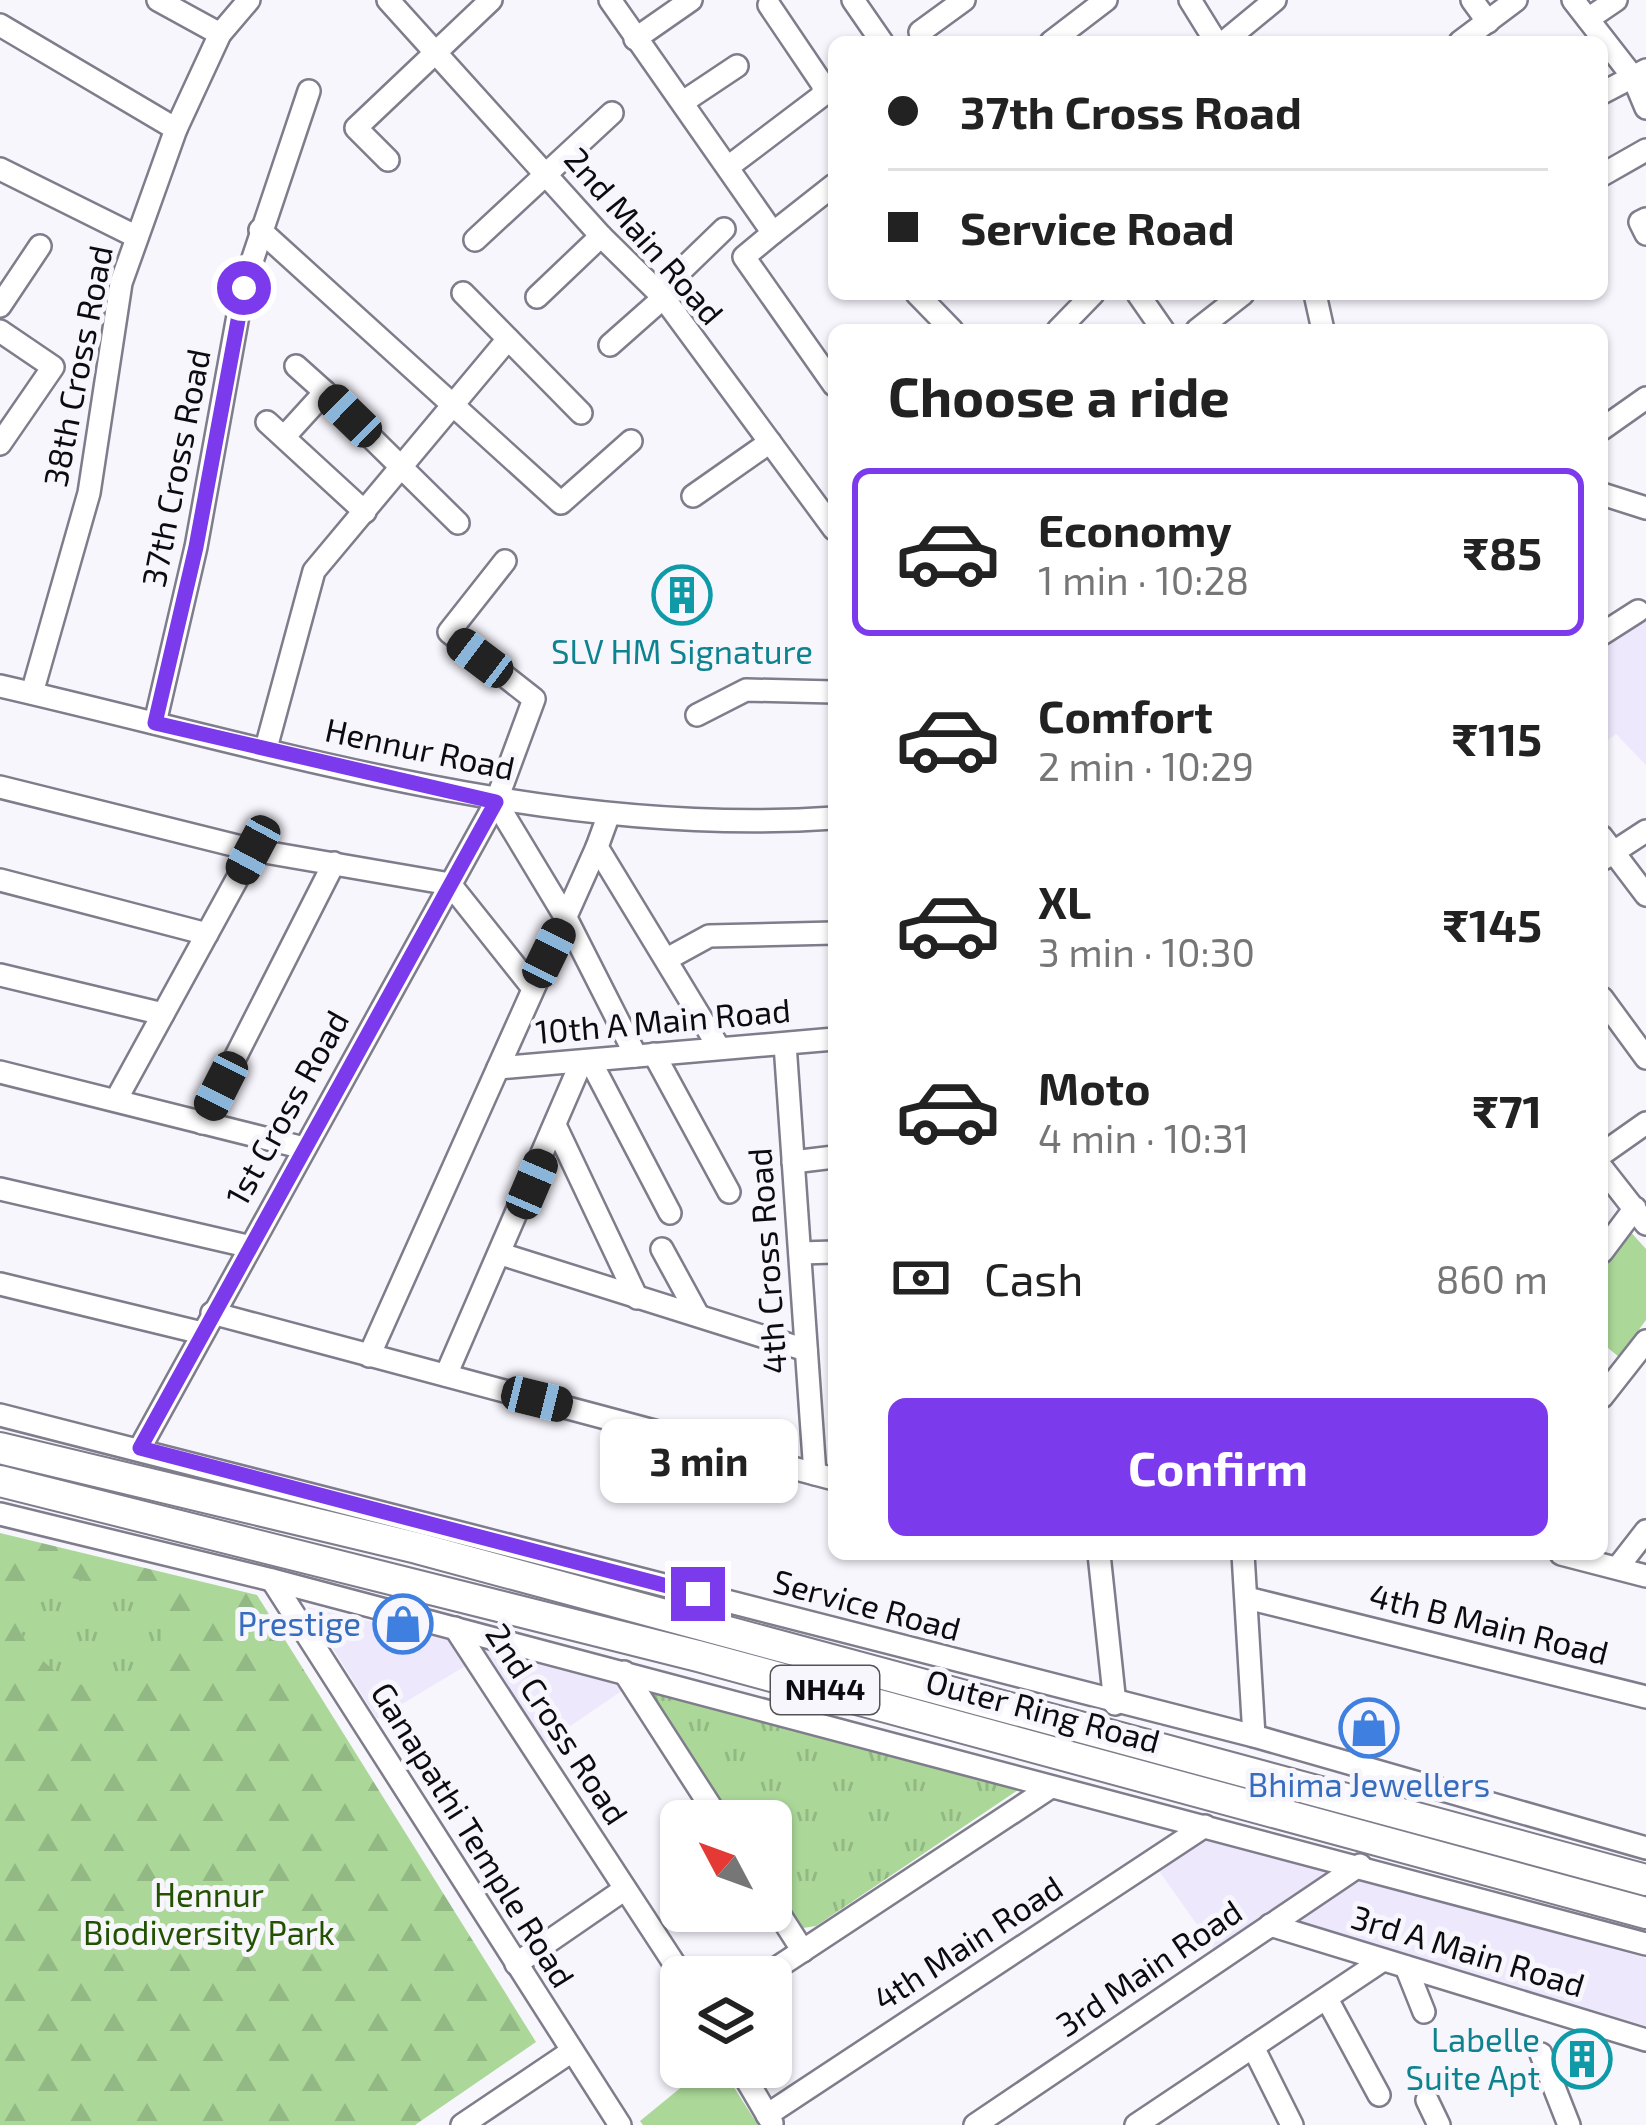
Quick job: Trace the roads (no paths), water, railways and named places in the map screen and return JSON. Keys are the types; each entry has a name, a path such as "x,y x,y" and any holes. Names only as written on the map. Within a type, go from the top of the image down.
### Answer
{"highway":[{"name":"Outer Ring Road","path":"0,1448 417,1548 1646,1880"},
{"name":"Outer Ring Road","path":"0,1481 698,1655 1646,1913"}],"street":[{"name":"38th Cross Road","path":"32,693 88,493 121,283 176,128 220,34 249,0"},
{"name":"2nd Main Road","path":"388,0 661,296 828,521"},
{"path":"388,160 356,128 491,0"},
{"path":"610,0 773,232"},
{"path":"635,40 692,0"},
{"path":"853,0 878,36"},
{"path":"920,32 964,0"},
{"path":"1059,36 1106,0"},
{"path":"1190,0 1216,36"},
{"path":"1228,36 1275,0"},
{"path":"1472,0 1488,22"},
{"path":"1468,36 1516,0"},
{"path":"1573,0 1604,36"},
{"path":"1588,19 1616,0"},
{"path":"171,3 220,34"},
{"path":"728,167 814,103 824,90 769,5"},
{"path":"0,25 176,128"},
{"path":"1608,41 1639,74 1646,107"},
{"path":"683,102 736,66"},
{"path":"1608,90 1639,74"},
{"name":"37th Cross Road","path":"155,723 260,230 309,91"},
{"path":"475,240 612,113"},
{"path":"1608,172 1646,150"},
{"path":"0,170 137,237"},
{"path":"828,190 744,257 828,376"},
{"path":"1646,219 1640,222 1646,234"},
{"path":"260,230 564,504 632,441"},
{"path":"610,345 724,230"},
{"path":"537,297 601,236"},
{"path":"0,306 40,246"},
{"path":"463,293 581,413"},
{"path":"1064,324 1087,300"},
{"path":"1205,324 1235,300"},
{"path":"0,331 53,368 0,444"},
{"path":"266,748 314,571 508,339"},
{"path":"296,367 458,523"},
{"path":"325,392 275,430 364,512"},
{"path":"1608,425 1646,398"},
{"path":"693,496 770,442"},
{"path":"1608,496 1646,508"},
{"name":"1st Cross Road","path":"140,1448 496,802 534,699 453,637 449,628 505,561"},
{"path":"1608,630 1638,610"},
{"name":"Hennur Road","path":"0,686 496,802 747,824 828,818"},
{"path":"698,716 746,690 828,691"},
{"path":"0,787 253,850 449,884 532,987"},
{"path":"496,802 729,1192"},
{"path":"369,1356 598,848 609,814"},
{"path":"1608,848 1646,832"},
{"path":"598,848 718,1046"},
{"path":"116,1100 253,850"},
{"path":"1608,851 1646,896"},
{"path":"202,1123 334,863"},
{"path":"0,880 207,934"},
{"path":"667,959 710,936 828,933"},
{"path":"0,975 163,1014"},
{"path":"1608,1006 1646,1058"},
{"name":"10th A Main Road","path":"498,1068 828,1040"},
{"name":"4th Cross Road","path":"785,1044 806,1351 825,1476"},
{"path":"446,1376 586,1062"},
{"path":"586,1062 670,1213"},
{"path":"0,1072 304,1148"},
{"path":"1608,1150 1646,1123"},
{"path":"556,1126 638,1298"},
{"path":"793,1162 828,1158"},
{"path":"1608,1175 1641,1216 1608,1246"},
{"path":"0,1190 248,1246"},
{"path":"662,1249 698,1315"},
{"path":"800,1253 828,1256"},
{"path":"501,1254 806,1351"},
{"path":"0,1284 369,1356 825,1476"},
{"path":"1608,1389 1646,1341"},
{"name":"Service Road","path":"0,1415 1254,1736 1646,1848"},
{"path":"0,1514 272,1580 1646,1944"},
{"path":"1618,1567 1646,1531"},
{"path":"1099,1560 1115,1704"},
{"path":"1244,1560 1254,1736"},
{"path":"1587,1560 1646,1576"},
{"name":"Ganapathi Temple Road","path":"272,1580 620,2125"},
{"name":"4th B Main Road","path":"1246,1598 1646,1697"},
{"name":"2nd Cross Road","path":"455,1628 669,1956"},
{"path":"624,1672 706,1800"},
{"path":"792,1958 1051,1787"},
{"name":"4th Main Road","path":"771,2120 1204,1826"},
{"name":"3rd Main Road","path":"975,2125 1360,1865"},
{"path":"516,1964 626,1889"},
{"name":"3rd A Main Road","path":"1270,1925 1646,2040"},
{"path":"791,1932 803,1951"},
{"path":"1136,2125 1383,1960"},
{"path":"1406,1967 1424,2012"},
{"path":"1327,1999 1379,2095"},
{"path":"1253,2047 1292,2125"},
{"path":"463,2125 572,2051"},
{"path":"1541,2054 1569,2125"},
{"path":"752,2088 771,2120"},
{"path":"1427,2100 1439,2125"},
{"path":"1168,2104 1179,2125"}],"place":[{"name":"SLV HM Signature","path":"682,595"},
{"name":"Prestige","path":"403,1624"},
{"name":"Bhima Jewellers","path":"1369,1728"},
{"name":"Labelle Suite Apt","path":"1582,2059"}],"park label":[{"name":"Hennur Biodiversity Park","path":"209,1914"}]}
